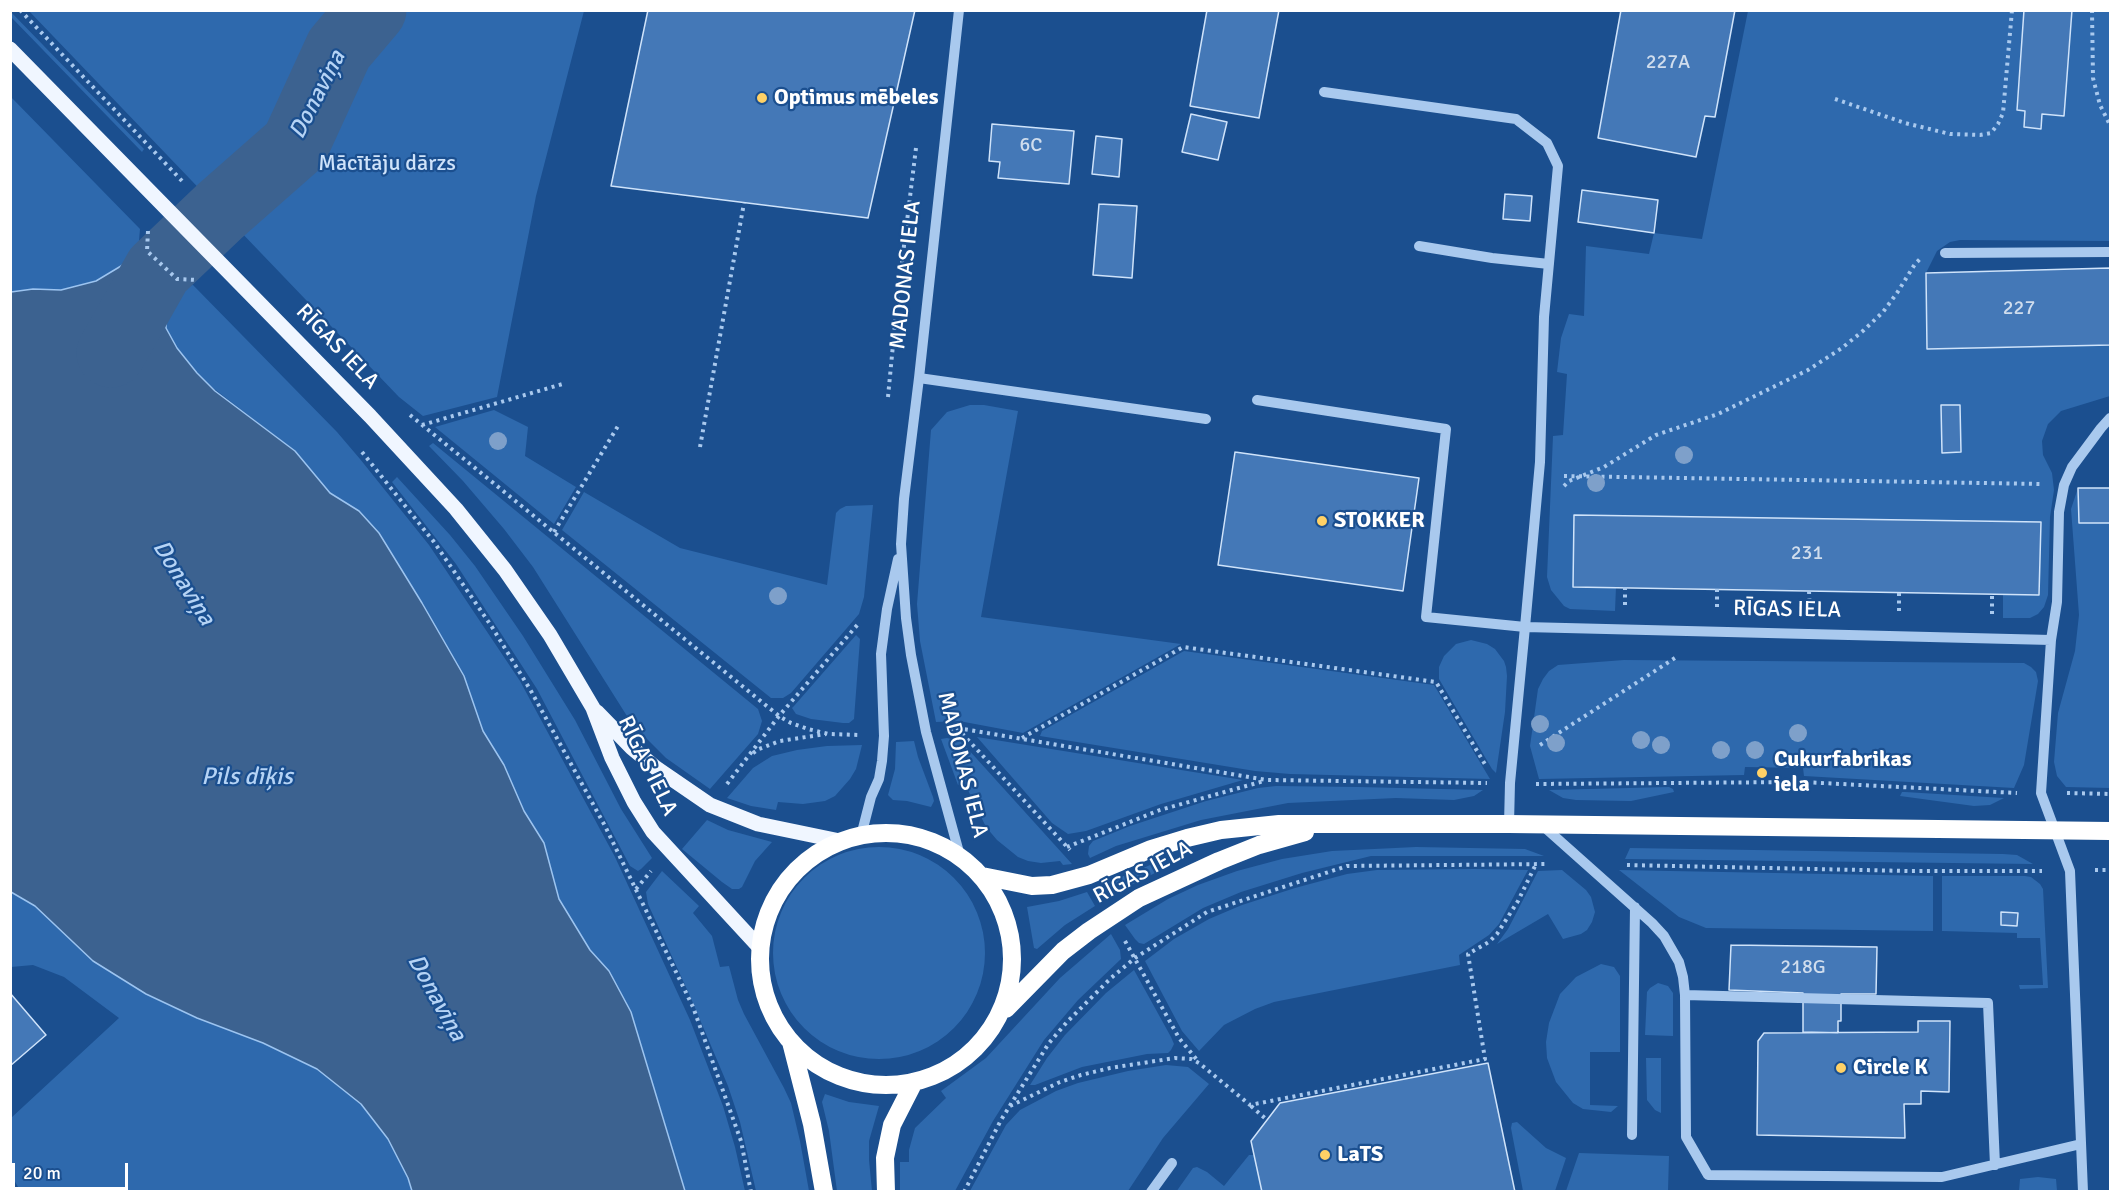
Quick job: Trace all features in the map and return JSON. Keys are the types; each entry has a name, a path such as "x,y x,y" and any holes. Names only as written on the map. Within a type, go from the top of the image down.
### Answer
{"highway":[{"name":"RĪGAS IELA","path":"982,876 1032,886 1052,885 1089,875 1151,849 1187,838 1221,830 1279,824 1541,824 2110,831"},
{"name":"RĪGAS IELA","path":"998,1018 1063,951 1139,898 1199,869 1259,845 1291,834 1342,825"},
{"path":"881,832 922,837 960,856 982,876 999,901 1009,930 1012,959 1009,990 998,1018 983,1040 963,1059 940,1073 914,1082 880,1085 847,1079 816,1064 791,1042 773,1014 762,982 760,948 768,914 784,883 809,858 840,841 881,832"},
{"path":"791,1042 812,1124 824,1191"},
{"path":"886,1191 885,1158 892,1125 914,1082"}],"main road":[{"name":"RĪGAS IELA","path":"10,49 219,260 370,416 456,509 505,570 550,635 593,708 612,758 634,802 653,832 760,948"},
{"name":"RĪGAS IELA","path":"593,708 632,748 710,806 758,824 840,841"}],"street":[{"name":"MADONAS IELA","path":"959,10 920,378 904,499 901,544 907,627 926,732 960,856"},
{"path":"1324,92 1516,119 1547,143 1558,166 1544,317 1539,476 1510,783 1509,824"},
{"path":"1419,246 1492,258 1549,264"},
{"path":"1945,253 2110,252"},
{"path":"920,378 1206,419"},
{"name":"RĪGAS IELA","path":"1257,400 1446,429 1426,617 1525,627 2051,640"},
{"path":"2083,1191 2070,871 2041,793 2051,640 2056,602 2060,512 2064,485 2072,467 2110,418"},
{"name":"MADONAS IELA","path":"861,836 871,797 879,779 884,735 881,654 887,609 901,544"},
{"path":"1541,824 1652,922 1672,949 1683,976 1685,995 1686,1137 1708,1175 1942,1177 2081,1143"},
{"path":"1632,1135 1635,907"},
{"path":"1685,995 1988,1003 1995,1165"},
{"path":"1151,1191 1172,1163"}],"path":[{"path":"20,10 185,184"},
{"path":"1835,99 1905,123 1950,134 1991,133 2003,112 2012,10"},
{"path":"2092,10 2093,78 2100,105 2110,125"},
{"path":"888,397 917,138"},
{"path":"700,447 744,203"},
{"path":"144,225 148,229 147,251 177,279 198,280"},
{"path":"1535,513 1569,481 1604,467 1656,435 1718,414 1808,370 1842,348 1883,312 1914,264 1923,257 1945,253"},
{"path":"422,425 566,383"},
{"path":"407,413 779,716 791,723 830,734"},
{"path":"554,532 618,426"},
{"path":"361,451 434,542 492,627 572,765 693,1007 741,1141 751,1191"},
{"path":"1539,476 2064,485"},
{"path":"710,806 779,716 863,618"},
{"path":"1512,763 1716,632"},
{"path":"926,732 957,728 1021,739 1267,780 1490,783 1490,774 1436,682 1183,647 1021,739"},
{"path":"748,757 759,749 780,741 830,734 884,735"},
{"path":"1067,847 1160,810 1267,780"},
{"path":"1510,783 1802,782 2009,794 2110,794"},
{"path":"636,889 669,852"},
{"path":"1250,1106 1485,1059 1468,954 1489,942 1497,934 1518,901 1536,864"},
{"path":"964,1191 1010,1106 1049,1043 1089,999 1136,958 1207,912 1347,866 1587,864 1908,871 2110,870"},
{"path":"1010,1106 1060,1082 1130,1065 1175,1058 1191,1059 1199,1063 1267,1120"}],"green space":[{"path":"10,11 144,149 142,152 11,17"},
{"name":"Mācītāju dārzs","path":"29,11 584,11 536,196 497,397 423,416 399,397"},
{"path":"1748,11 2024,11 2017,110 2025,111 2024,127 2041,129 2042,114 2064,116 2072,11 2110,11 2110,241 1960,240 1950,242 1937,251 1926,273 1928,349 2110,345 2110,396 2061,411 2048,424 2042,441 2043,455 2052,473 2054,490 2050,517 2048,595 2044,607 2030,618 2003,618 2003,594 2039,594 2041,522 1616,587 1615,611 1570,609 1564,606 1551,590 1547,577 1553,436 1563,435 1567,374 1557,372 1561,338 1569,314 1584,316 1586,246 1649,254 1654,233 1702,239"},
{"path":"10,96 140,229 138,252 131,260 96,281 61,290 33,289 11,292"},
{"path":"193,285 337,432 360,459 429,545 520,681 615,857 690,1020 723,1106 745,1191 685,1191 656,1094 609,971 590,950 559,899 544,843 524,811 504,765 483,731 464,676 380,533 359,511 330,493 295,451 204,381 177,348 166,328 168,301 173,288"},
{"path":"970,405 1018,411 981,617 1181,644 1023,733 959,721 936,722 920,641 917,604 931,430 947,412"},
{"path":"494,410 528,427 525,456 576,487 554,524 435,427"},
{"path":"433,443 758,709 762,721 758,734 710,789 666,758 632,724 533,567 463,481 429,446"},
{"path":"397,477 475,566 523,636 575,720 621,809 652,858 638,871 630,866 537,689 456,564 392,482"},
{"path":"2078,488 2080,523 2110,523 2110,788 2066,787 2057,776 2054,762 2058,713 2075,651 2079,615 2071,509"},
{"path":"584,492 680,548 827,585 836,513 846,506 873,505 864,597 859,614 791,693 783,698 771,698 562,530"},
{"path":"856,635 860,639 854,719 849,723 843,723 811,719 796,714 792,708"},
{"path":"1471,640 1487,644 1495,649 1506,667 1505,712 1496,773 1439,679 1439,667 1444,656 1456,644"},
{"path":"1184,651 1434,685 1490,779 1290,774 1255,771 1040,736 1042,731"},
{"path":"1624,660 2024,663 2036,672 2038,681 2024,765 2014,788 1804,776 1803,768 1745,767 1744,775 1539,779 1530,746 1538,689 1543,679 1558,665"},
{"path":"977,737 1243,780 1161,804 1086,831 1068,834 1052,823"},
{"path":"941,739 960,741 967,748 1072,864 1063,865 1060,861 1041,863 1028,861 1018,857 997,840 986,827 965,784 958,785"},
{"path":"914,741 933,797 931,807 893,800 888,795 895,769 896,742"},
{"path":"862,745 856,769 850,779 835,796 825,801 803,804 778,802 776,810 751,806 727,798 753,768 772,756 827,746"},
{"path":"1276,786 1483,790 1474,796 1454,800 1396,798 1288,803 1201,820 1116,846 1090,858 1088,854 1089,846 1093,841 1130,826 1206,801 1258,788"},
{"path":"1669,787 1674,792 1631,801 1576,800 1563,798 1549,790"},
{"path":"1902,792 2004,798 1990,805 1974,806 1900,796"},
{"path":"707,820 728,830 772,842 755,861 739,889 732,889 722,882 682,849"},
{"path":"869,847 889,847 929,859 954,878 967,894 977,912 983,932 985,953 983,974 977,994 967,1012 954,1028 938,1041 920,1051 889,1059 869,1059 829,1047 797,1020 781,994 773,963 773,943 785,903 812,871 838,855"},
{"path":"1416,847 1525,849 1544,856 1371,856 1302,873 1241,892 1203,908 1144,944 1135,939 1125,925 1168,899 1237,871 1282,859 1332,851"},
{"path":"1630,848 2003,854 2017,855 2033,864 1625,859"},
{"path":"1160,861 1163,869 1111,895 1104,884"},
{"path":"1377,870 1528,870 1499,924 1489,935 1459,955 1460,965 1274,1002 1224,1025 1199,1051 1182,1031 1145,961 1174,939 1209,919 1242,905 1295,888 1347,874"},
{"path":"1562,870 1591,897 1595,912 1587,930 1563,939 1548,914 1497,944 1508,929 1538,871"},
{"path":"1619,870 1933,876 1933,931 1706,928 1679,917"},
{"path":"662,871 699,906 693,913 712,936 720,967 729,966 744,1014 791,1103 809,1191 756,1191 740,1122 728,1086 648,904 646,892"},
{"path":"1942,876 2025,876 2031,877 2040,884 2043,889 2048,988 2020,989 2019,985 2043,985 2040,938 2017,938 2017,933 1942,931"},
{"path":"11,892 35,906 93,961 146,994 197,1018 263,1043 317,1069 361,1104 388,1139 408,1178 412,1191 21,1192 11,1175 11,1118 119,1018 64,977 33,965 11,967"},
{"path":"1087,892 1095,906 1065,925 1037,949 1034,948 1027,907 1059,901"},
{"path":"1111,934 1120,950 1121,959 1078,1000 1044,1040 993,1121 955,1191 900,1191 900,1162 909,1162 909,1150 915,1128 946,1098 941,1091 986,1058 1060,978"},
{"path":"1601,964 1614,967 1620,976 1620,1052 1590,1052 1590,1105 1618,1106 1611,1112 1583,1109 1573,1103 1556,1082 1547,1058 1546,1042 1549,1023 1560,994 1576,977"},
{"path":"1134,970 1171,1037 1174,1044 1171,1050 1168,1053 1147,1054 1082,1067 1030,1085 1065,1035 1106,993"},
{"path":"1658,983 1668,986 1673,993 1673,1036 1645,1035 1647,992"},
{"path":"1646,1058 1661,1058 1661,1113 1655,1110 1647,1100"},
{"path":"1166,1065 1188,1067 1209,1084 1163,1138 1128,1191 970,1191 1006,1125 1020,1110 1056,1091 1078,1083"},
{"path":"825,1094 849,1102 879,1106 869,1141 872,1191 837,1191 829,1131 822,1102"},
{"path":"1517,1122 1546,1148 1566,1158 1555,1191 1523,1191 1511,1128 1512,1123"},
{"path":"1579,1153 1669,1156 1668,1191 1566,1191"},
{"path":"1249,1155 1254,1155 1262,1191 1176,1192 1193,1168 1197,1167 1224,1186"},
{"path":"2038,1177 2056,1179 2057,1191 2019,1191 2020,1179"}],"water":[{"name":"Pils dīķis","path":"138,252 175,287 168,301 166,328 177,348 197,373 215,391 295,451 330,493 359,511 379,533 422,603 464,676 483,731 504,765 524,811 544,843 559,899 590,950 609,971 631,1012 685,1191 412,1191 408,1178 388,1139 361,1104 317,1069 263,1043 197,1018 146,994 93,961 35,906 11,892 11,292 33,289 61,290 96,281 131,260"}],"building":[{"name":"Optimus mēbeles","path":"648,10 915,10 868,218 611,186"},
{"path":"1207,10 1279,10 1259,118 1190,106"},
{"path":"1621,10 1735,10 1715,117 1705,116 1696,157 1598,138"},
{"path":"2024,10 2072,10 2064,116 2042,114 2041,129 2024,127 2025,111 2017,110"},
{"path":"1191,114 1227,122 1218,160 1182,152"},
{"path":"992,124 1074,131 1069,184 998,178 1000,162 989,161"},
{"path":"1096,136 1122,139 1119,177 1092,174"},
{"path":"1582,190 1658,200 1654,233 1578,222"},
{"path":"1505,194 1532,196 1530,221 1503,219"},
{"path":"1099,204 1137,206 1132,278 1093,275"},
{"path":"2110,268 2110,345 1927,349 1926,273"},
{"path":"1941,405 1960,405 1961,452 1942,453"},
{"path":"1235,452 1419,478 1403,591 1218,565"},
{"path":"2078,488 2110,488 2110,523 2079,523"},
{"path":"1574,515 2041,522 2039,595 1573,587"},
{"path":"2001,912 2018,913 2017,926 2001,925"},
{"name":"Circle K","path":"1731,945 1877,947 1876,994 1841,994 1841,1021 1838,1021 1838,1033 1803,1032 1803,993 1729,990"},
{"path":"10,993 46,1035 10,1066"},
{"path":"1918,1021 1950,1021 1949,1092 1921,1091 1921,1104 1904,1104 1905,1138 1757,1135 1758,1041 1764,1033 1918,1032"},
{"path":"1488,1063 1515,1192 1262,1192 1251,1141 1280,1103"}],"waterway":[{"name":"Donaviņa","path":"111,353 158,270 295,145 339,49 372,10"}],"place":[{"name":"Optimus mēbeles","path":"762,98"},
{"name":"STOKKER","path":"1322,521"},
{"name":"Cukurfabrikas iela","path":"1762,773"},
{"name":"Circle K","path":"1841,1068"},
{"name":"LaTS","path":"1325,1155"}]}
